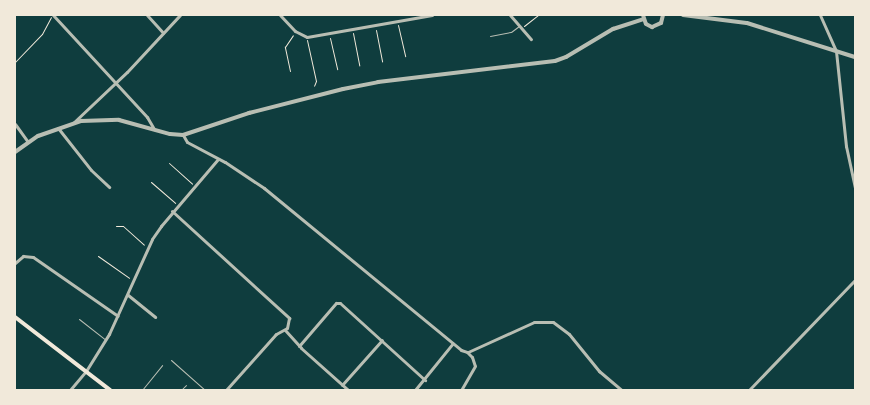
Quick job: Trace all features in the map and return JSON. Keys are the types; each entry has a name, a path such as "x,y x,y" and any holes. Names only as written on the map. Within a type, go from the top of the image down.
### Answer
{"main road":[{"path":"15,316 110,390"}],"street":[{"path":"146,15 163,33"},
{"path":"73,123 116,83 180,15"},
{"path":"280,15 296,31 307,37 330,35 432,15"},
{"path":"510,15 531,39"},
{"path":"15,152 28,142 58,128 81,121 119,120 170,134 183,135 249,112 378,82 554,61 566,57 613,29 643,17 646,24 656,27 661,23 663,15 670,15"},
{"path":"683,15 747,23 855,57"},
{"path":"820,15 836,50 846,146 855,188"},
{"path":"53,16 147,117 154,129"},
{"path":"15,124 28,142"},
{"path":"58,128 91,170 109,188"},
{"path":"183,135 188,142 264,188 453,343 467,352 472,357 474,366 461,390"},
{"path":"70,390 86,371 105,340 128,295 148,249 172,211 218,159"},
{"path":"172,211 289,318 289,323 285,330 276,334 226,390"},
{"path":"15,263 23,256 32,257 118,316"},
{"path":"749,390 855,280"},
{"path":"128,295 155,318"},
{"path":"299,346 338,303 342,304 425,380"},
{"path":"467,352 534,322 553,322 569,334 599,371 622,390"},
{"path":"285,330 299,346 348,390"},
{"path":"342,384 382,340"},
{"path":"415,390 453,343"}],"lane":[{"path":"490,36 511,32 521,27"},
{"path":"79,319 105,340"},
{"path":"171,360 204,390"},
{"path":"142,390 162,365"},
{"path":"181,390 186,385"}],"path":[{"path":"521,27 538,15"},
{"path":"15,62 42,34 48,18 53,16"},
{"path":"398,23 405,56"},
{"path":"375,26 382,61"},
{"path":"352,30 360,65"},
{"path":"290,71 285,48 296,31"},
{"path":"330,35 337,69"},
{"path":"307,37 316,81 314,86"},
{"path":"169,163 194,186"},
{"path":"151,182 177,206"},
{"path":"116,226 123,226 148,249"},
{"path":"98,256 133,282"}]}
